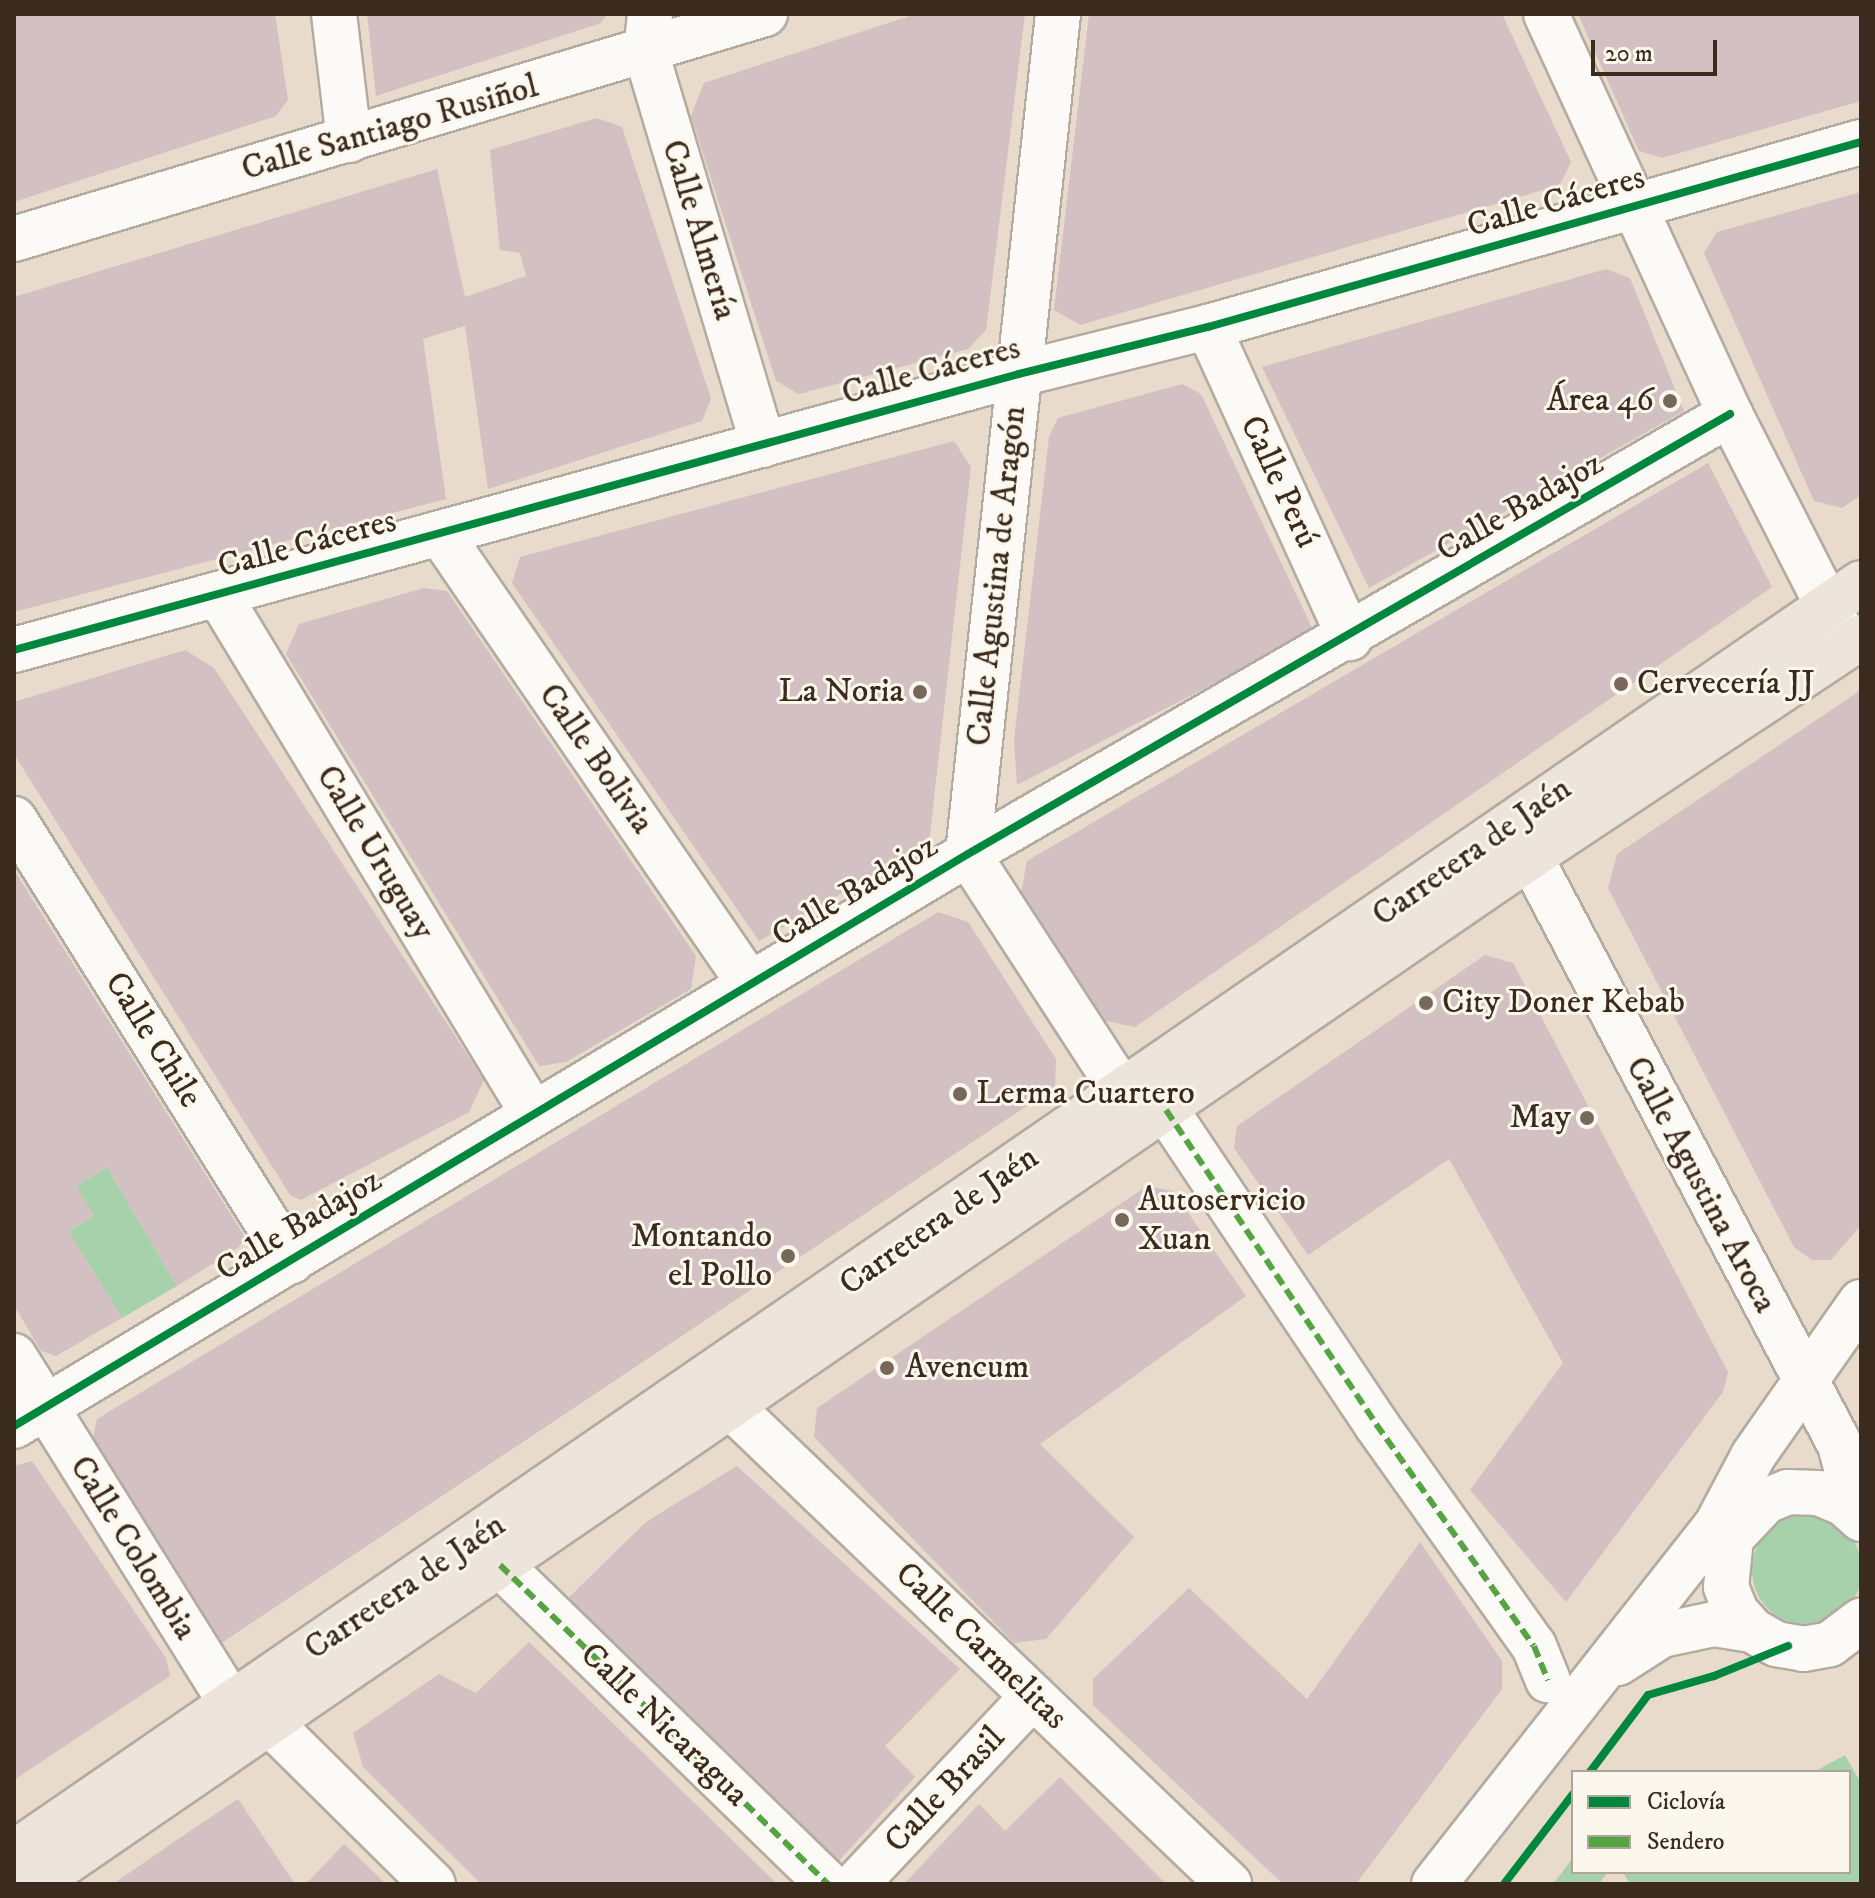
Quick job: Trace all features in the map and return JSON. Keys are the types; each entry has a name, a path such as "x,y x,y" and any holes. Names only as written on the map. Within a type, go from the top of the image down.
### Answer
{"main road":[{"name":"Carretera de Jaén","path":"34,1884 250,1713 718,1396 1166,1110 1861,583"},
{"name":"Carretera de Jaén","path":"14,1853 500,1565 718,1396 1124,1094 1521,840 1855,641"}],"street":[{"path":"334,14 349,140"},
{"name":"Calle Santiago Rusiñol","path":"14,239 349,140 648,33 765,14"},
{"name":"Calle Agustina de Aragón","path":"968,854 1058,14"},
{"path":"1546,14 1632,207 1730,414 1826,608 1855,641"},
{"name":"Calle Almería","path":"648,33 763,445"},
{"name":"Calle Cáceres","path":"14,650 442,536 1019,374 1208,327 1861,142"},
{"name":"Calle Perú","path":"1208,327 1350,638"},
{"name":"Calle Badajoz","path":"30,1417 749,983 968,854 1350,638 1730,414"},
{"name":"Calle Bolivia","path":"442,536 749,983"},
{"name":"Calle Uruguay","path":"218,594 532,1112"},
{"name":"Calle Chile","path":"14,819 291,1261"},
{"name":"Calle Agustina Aroca","path":"1521,840 1807,1379 1850,1437 1860,1518"},
{"path":"968,854 1124,1094 1120,1142"},
{"path":"1166,1110 1376,1424 1534,1646 1548,1680"},
{"path":"1434,1884 1716,1526 1753,1456 1861,1302"},
{"name":"Calle Colombia","path":"14,1356 30,1417 250,1713 433,1884"},
{"name":"Calle Carmelitas","path":"718,1396 1229,1884"},
{"path":"1753,1456 1731,1538 1726,1587 1736,1612 1752,1630 1776,1644 1803,1649 1851,1637"},
{"path":"1731,1538 1747,1516 1788,1492 1818,1493 1860,1518"},
{"name":"Calle Nicaragua","path":"500,1565 828,1884"},
{"path":"1593,1680 1662,1635 1714,1624 1752,1630"},
{"name":"Calle Brasil","path":"856,1884 1033,1696"}],"green space":[{"path":"107,1167 177,1286 122,1318 68,1231 94,1216 76,1186"},
{"path":"1807,1515 1828,1519 1846,1531 1858,1549 1862,1570 1858,1591 1846,1609 1828,1621 1807,1625 1786,1621 1768,1609 1756,1591 1752,1570 1756,1549 1768,1531 1786,1519"},
{"path":"1845,1755 1861,1783 1861,1884 1630,1884 1624,1874 1851,1874 1851,1770 1818,1770"},
{"path":"1571,1861 1571,1874 1606,1874 1599,1884 1553,1884"}],"building":[{"path":"14,14 275,14 288,100 276,116 14,202"},
{"path":"367,14 607,14 601,23 376,96"},
{"path":"916,14 1025,14 986,330 968,349 799,394 776,381 691,116 704,83"},
{"path":"1089,14 1502,14 1571,162 1560,185 1080,325 1054,310"},
{"path":"1578,14 1861,14 1861,101 1662,158 1639,151"},
{"path":"597,118 622,127 711,399 702,421 488,489 465,326 423,339 446,499 14,612 14,297 437,169 465,297 526,276 520,253 500,250 490,150"},
{"path":"1861,192 1861,495 1842,508 1814,501 1704,253 1717,232"},
{"path":"1606,269 1630,278 1684,411 1369,588 1262,367"},
{"path":"1182,384 1201,394 1314,632 1017,785 1014,740 1049,437 1058,418"},
{"path":"954,441 971,467 929,843 759,941 512,583 520,557"},
{"path":"1708,463 1772,587 1135,1027 1106,1021 1021,893 1027,861"},
{"path":"424,588 447,591 696,956 691,989 566,1062 539,1066 286,654 299,624"},
{"path":"185,650 214,668 484,1080 469,1112 301,1200 290,1195 14,754 14,702"},
{"path":"1861,690 1861,1225 1831,1260 1812,1260 1794,1247 1608,888 1617,854"},
{"path":"14,870 245,1237 239,1247 177,1286 107,1167 76,1186 94,1216 68,1231 122,1318 56,1356 41,1351 14,1305"},
{"path":"938,912 968,922 1056,1059 1055,1087 220,1644 93,1438 97,1419"},
{"path":"1485,955 1513,963 1728,1372 1723,1392 1566,1602 1470,1490 1563,1363 1449,1159 1308,1255 1234,1148 1237,1126"},
{"path":"1147,1186 1173,1191 1246,1296 1040,1444 1134,1537 1046,1639 1014,1643 814,1437 817,1408"},
{"path":"32,1461 166,1658 170,1676 14,1780 14,1466"},
{"path":"737,1466 960,1669 885,1746 915,1777 837,1863 561,1605 646,1522"},
{"path":"1420,1542 1502,1661 1502,1689 1356,1884 1283,1884 1093,1705 1093,1679 1189,1588 1307,1699"},
{"path":"529,1642 777,1884 481,1884 363,1767 353,1733 439,1674 476,1693"},
{"path":"1060,1777 1166,1884 904,1884 979,1804 1005,1831"},
{"path":"238,1799 295,1884 113,1884 184,1835"},
{"path":"344,1844 358,1857 386,1884 306,1884"}],"marked path":[{"path":"1166,1110 1376,1424 1534,1646 1548,1680"},
{"path":"500,1565 828,1884"}],"cycle path":[{"path":"14,650 1019,374 1208,327 1861,142"},
{"path":"14,1426 968,854 1730,414"},
{"path":"1592,1770 1648,1695 1714,1676 1788,1646"},
{"path":"1504,1884 1571,1797"}],"place":[{"name":"Área 46","path":"1670,401"},
{"name":"Cervecería JJ","path":"1621,684"},
{"name":"La Noria","path":"920,692"},
{"name":"City Doner Kebab","path":"1426,1003"},
{"name":"Lerma Cuartero","path":"960,1094"},
{"name":"May","path":"1587,1118"},
{"name":"Autoservicio Xuan","path":"1122,1220"},
{"name":"Montando el Pollo","path":"788,1256"},
{"name":"Avencum","path":"887,1368"}]}
